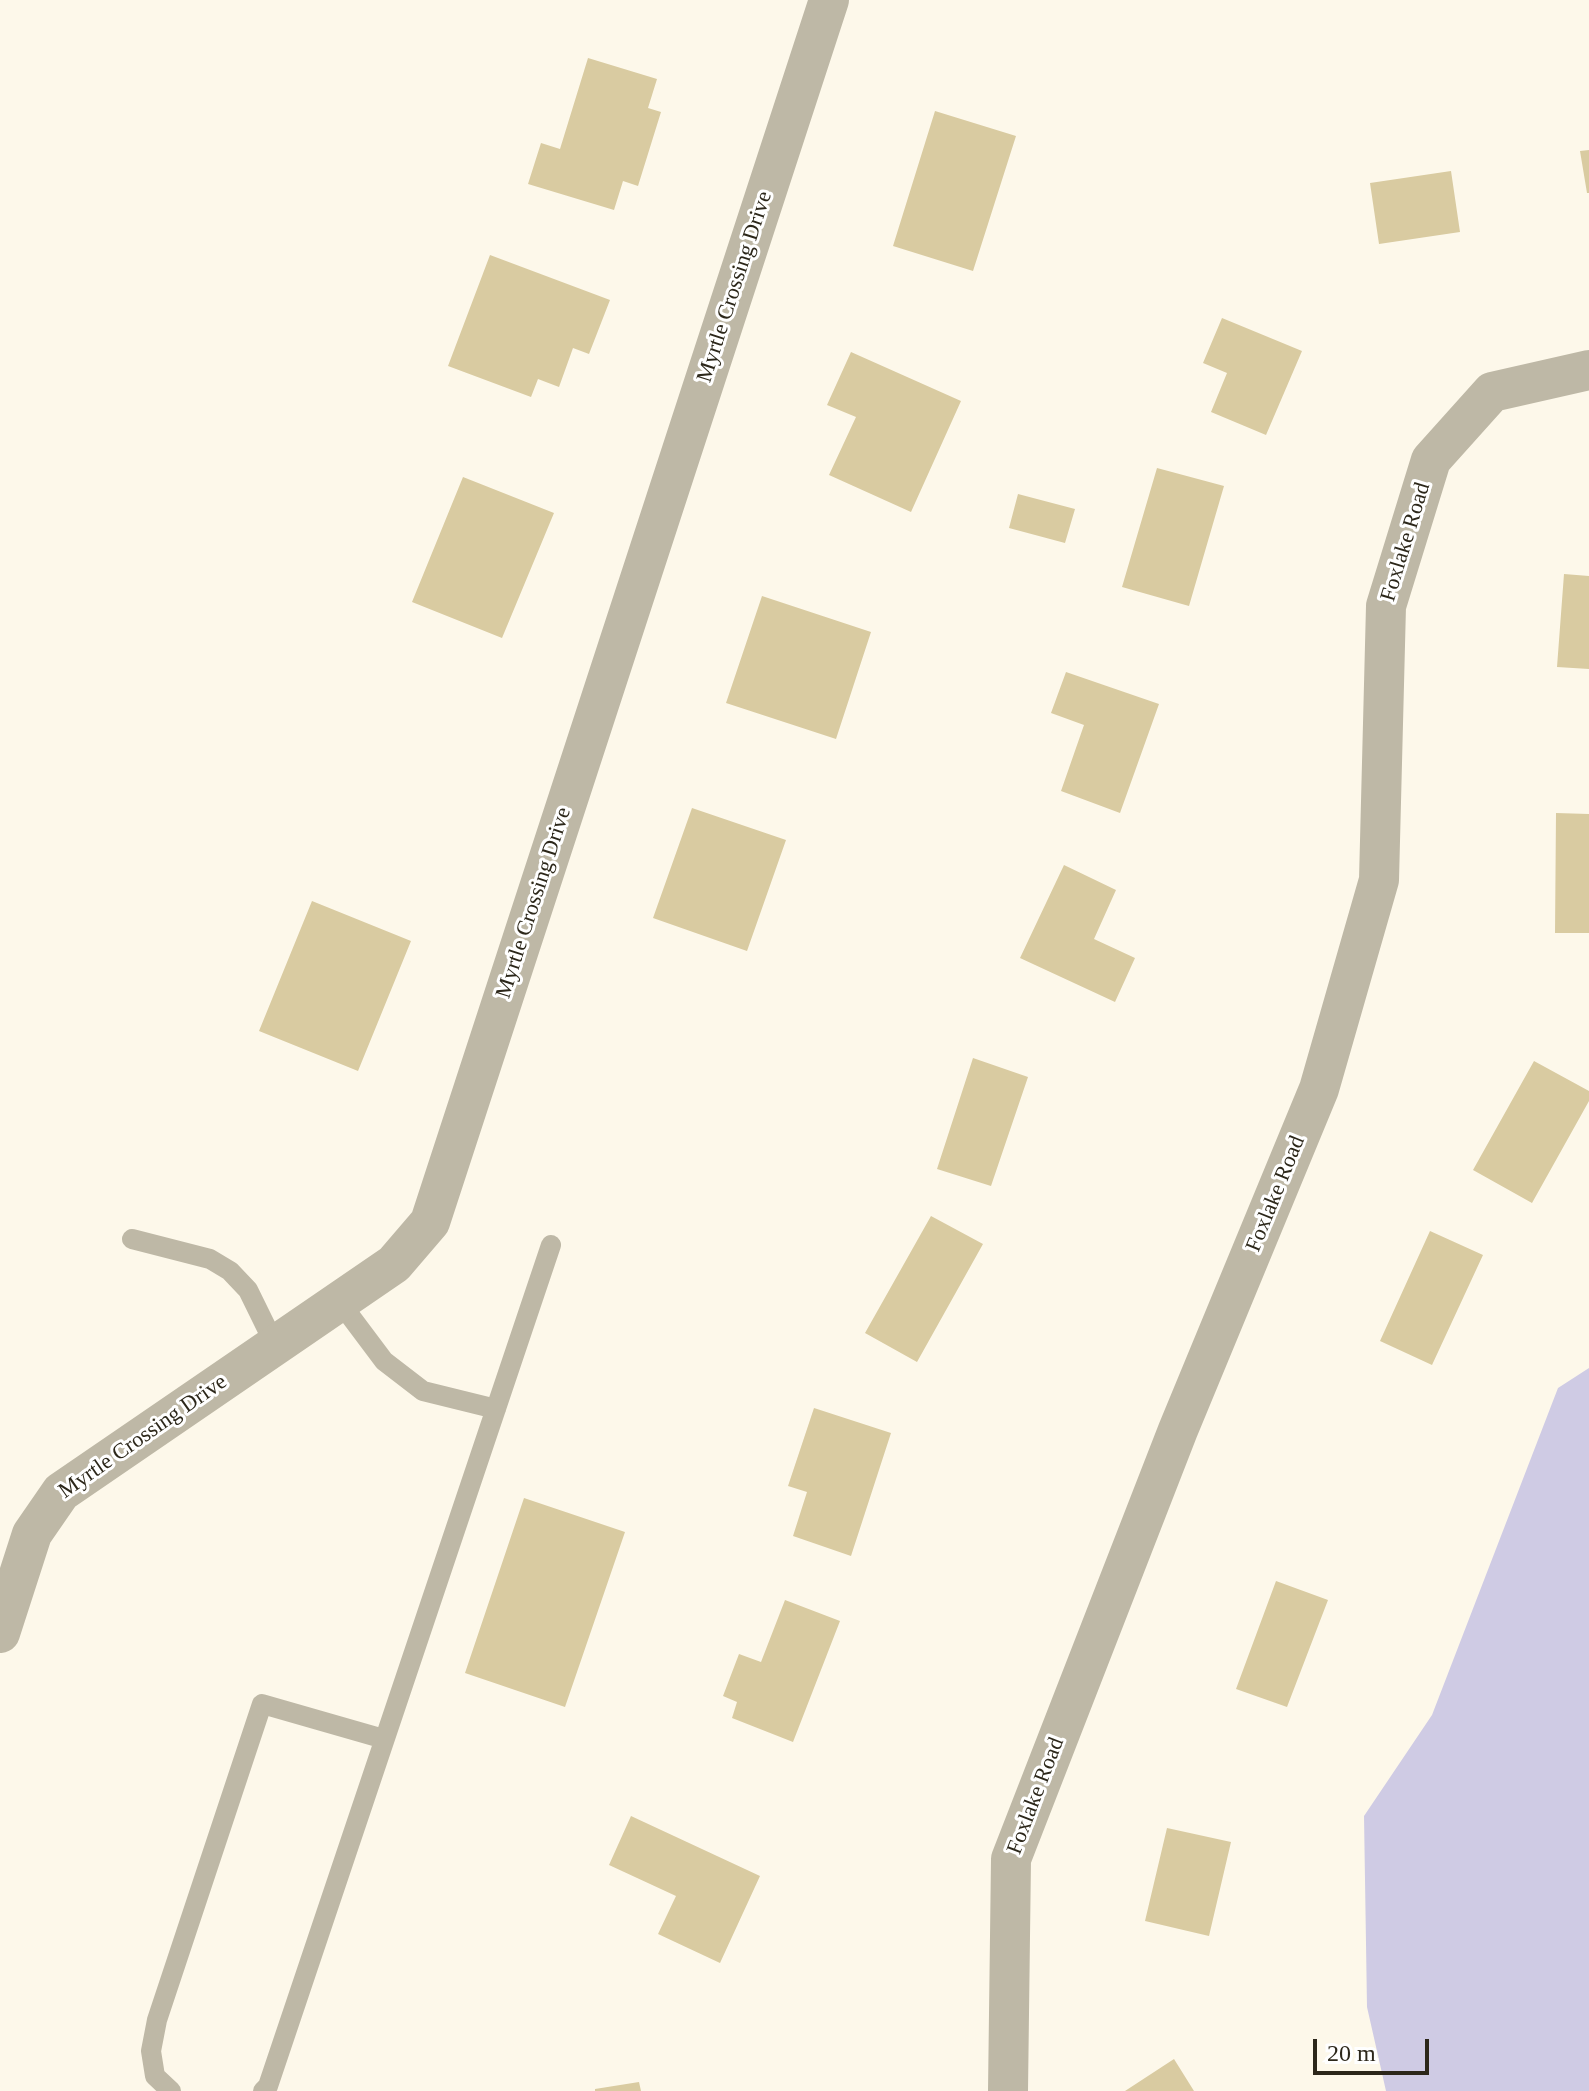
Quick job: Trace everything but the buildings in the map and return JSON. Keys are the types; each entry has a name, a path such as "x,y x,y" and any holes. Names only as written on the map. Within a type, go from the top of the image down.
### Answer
{"street":[{"name":"Myrtle Crossing Drive","path":"0,1633 32,1534 61,1492 394,1264 430,1222 829,0"},
{"name":"Foxlake Road","path":"1008,2091 1011,1859 1178,1430 1319,1089 1379,880 1386,606 1431,460 1492,392 1589,370"}],"lane":[{"path":"132,1239 210,1259 230,1271 248,1290 275,1345"},
{"path":"263,2091 268,2086 551,1245"},
{"path":"339,1301 384,1361 423,1391 496,1409"},
{"path":"171,2091 155,2076 151,2051 157,2020 262,1704 384,1739"}],"shaded area":[{"path":"1589,1368 1589,2091 1386,2091 1367,2007 1364,1816 1432,1715 1558,1388"}]}
